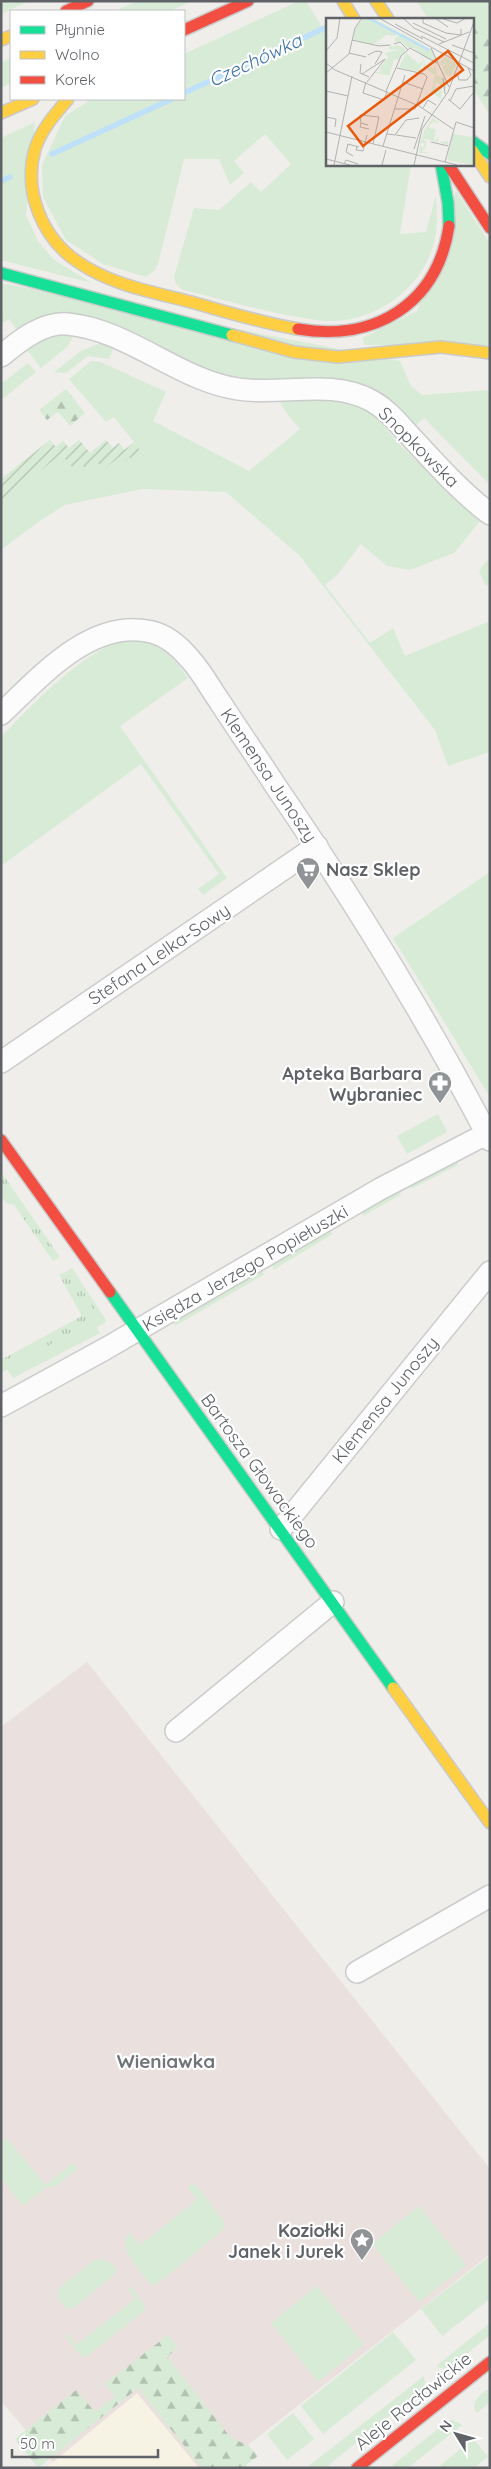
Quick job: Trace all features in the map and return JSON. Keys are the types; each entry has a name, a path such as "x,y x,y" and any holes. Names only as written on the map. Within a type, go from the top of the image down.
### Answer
{"main road":[{"path":"68,10 88,1"},
{"path":"185,30 248,1"},
{"path":"343,1 353,18"},
{"path":"376,1 387,18"},
{"path":"1,113 31,100"},
{"path":"67,100 44,129 34,158 31,176 32,194 36,210 49,235 59,248 82,266 118,282 292,328 336,332 368,326 404,309 419,296 436,272 446,243 449,205 441,165"},
{"path":"474,142 490,154"},
{"path":"474,153 490,177"},
{"path":"449,165 490,228"},
{"path":"1,274 294,352 338,356 441,347 490,353"},
{"name":"Bartosza Głowackiego","path":"1,1140 490,1823"},
{"name":"Aleje Racławickie","path":"358,2468 490,2362"}],"street":[{"name":"Snopkowska","path":"1,356 41,330 56,324 68,324 107,334 200,377 229,387 252,390 313,389 343,392 372,401 384,410 461,488 490,514"},
{"name":"Klemensa Junoszy","path":"1,714 59,662 93,640 126,630 152,632 165,636 191,660 317,846 415,1004 489,1135"},
{"name":"Stefana Lelka-Sowy","path":"1,1062 317,846"},
{"name":"Księdza Jerzego Popiełuszki","path":"1,1406 138,1330 380,1189 489,1135"},
{"name":"Klemensa Junoszy","path":"281,1529 490,1272"},
{"path":"176,1731 333,1602"},
{"path":"357,1972 490,1896"}],"shaded area":[{"path":"87,1662 490,2169 490,2254 219,2468 199,2468 137,2393 53,2462 1,2401 1,1727"},
{"path":"137,2393 199,2468 46,2468"}],"green space":[{"path":"1,1 29,1 1,14"},
{"path":"137,1 192,1 172,10 117,10"},
{"path":"299,1 306,1 326,33 326,165 411,165 400,234 426,232 436,195 437,228 431,253 422,271 409,287 394,300 376,310 357,318 337,321 301,318 267,311 183,290 176,284 174,277 194,208 219,210 251,182 261,192 291,164 265,134 234,161 244,173 230,185 219,159 184,159 158,264 155,270 146,277 103,264 66,240 43,197 42,165 65,116 90,100 185,100 185,54"},
{"path":"417,1 490,1 490,115 474,90 474,18 427,18"},
{"path":"490,22 490,99 480,99 474,90 474,28"},
{"path":"10,58 10,84 1,88 1,63"},
{"path":"35,122 26,215 38,241 54,260 92,283 1,260 1,138"},
{"path":"456,191 490,244 490,345 365,345 362,338 417,311"},
{"path":"1,283 400,361 411,386 422,395 490,390 490,485 424,418 414,427 389,402 227,379 92,318 80,315 54,316 19,332 9,319 1,324"},
{"path":"48,334 72,334 73,337 67,347 41,368 27,350"},
{"path":"103,342 114,347 109,359 88,356 66,373 54,372 81,351"},
{"path":"91,361 101,362 166,392 153,421 249,471 300,429 279,401 305,399 345,402 368,408 401,446 480,521 454,553 410,570 387,566 361,544 337,575 325,585 370,643 393,628 405,656 490,621 490,752 448,766 435,730 299,555 226,492 142,489 65,505 41,520 1,550 1,479 50,440 56,447 63,441 69,448 79,440 90,453 106,440 113,448 119,443 124,450 134,442 114,417 106,422 69,379"},
{"path":"28,363 36,372 1,400 1,384"},
{"path":"66,389 85,413 70,426 58,412 47,420 39,410"},
{"path":"50,440 56,447 63,441 69,448 79,440 90,453 106,440 113,448 119,443 124,450 134,443 144,455 134,463 130,457 124,462 119,457 103,470 98,463 87,471 80,462 73,468 61,454 1,502 1,479"},
{"path":"490,557 490,584 486,586 479,571"},
{"path":"122,640 145,642 161,649 174,660 188,678 120,726 227,878 203,895 198,889 219,874 141,764 1,866 1,737 42,696 73,669 89,657"},
{"path":"490,872 490,1097 393,938"},
{"path":"438,1114 447,1132 407,1154 397,1136"},
{"path":"458,1160 458,1165 411,1189 412,1185"},
{"path":"1,1172 60,1257 53,1261 14,1205 6,1203 1,1196"},
{"path":"398,1192 402,1194 363,1216 363,1211"},
{"path":"329,1231 333,1234 273,1270 273,1264"},
{"path":"72,1268 106,1320 105,1323 97,1327 100,1333 13,1378 7,1369 100,1316 69,1270"},
{"path":"69,1270 100,1316 1,1373 1,1360 82,1316 59,1275"},
{"path":"260,1271 265,1274 175,1326 173,1322"},
{"path":"1,2137 9,2141 46,2185 73,2163 78,2169 55,2187 47,2187 23,2206 1,2177"},
{"path":"191,2184 198,2187 224,2222 225,2228 161,2281 155,2285 150,2284 127,2252 126,2239 129,2232 140,2245 197,2200 188,2187"},
{"path":"419,2206 466,2265 419,2302 372,2244"},
{"path":"490,2256 490,2299 442,2336 421,2309"},
{"path":"101,2259 110,2262 117,2270 116,2273 74,2308 67,2309 58,2299 58,2289 95,2260"},
{"path":"130,2286 145,2305 144,2311 83,2358 65,2336 68,2334 76,2345 135,2299 128,2289"},
{"path":"317,2286 364,2344 318,2382 271,2323"},
{"path":"490,2323 490,2335 451,2367 444,2369 436,2366"},
{"path":"393,2332 416,2360 323,2434 301,2406"},
{"path":"168,2335 178,2347 167,2357 231,2438 248,2445 258,2456 246,2465 248,2468 202,2468 138,2388 38,2468 15,2439 76,2390 95,2412 115,2396 97,2374 106,2383"},
{"path":"424,2376 425,2383 423,2389 325,2468 306,2468"},
{"path":"490,2388 490,2402 477,2413 474,2405 475,2401"},
{"path":"293,2413 314,2439 287,2460 267,2434"},
{"path":"453,2420 462,2425 408,2468 389,2468 448,2421"},
{"path":"473,2439 488,2456 474,2468 437,2468"}],"waterway":[{"name":"Czechówka","path":"185,93 326,27"},
{"name":"Czechówka","path":"52,154 170,100"},
{"name":"Czechówka","path":"1,181 10,177"}],"traffic: fast":[{"path":"474,142 490,154"},
{"path":"441,165 448,203 449,226"},
{"path":"1,273 232,335"},
{"path":"110,1292 393,1688"}],"traffic: slow":[{"path":"343,1 353,18"},
{"path":"376,1 387,18"},
{"path":"1,40 10,36"},
{"path":"1,113 31,100"},
{"path":"67,100 41,135 35,149 32,165 34,197 38,212 45,227 65,252 91,270 118,282 244,317 298,329"},
{"path":"474,153 490,177"},
{"path":"232,335 294,352 338,357 441,347 490,353"},
{"path":"393,1688 490,1823"}],"traffic: jam":[{"path":"68,10 88,1"},
{"path":"185,30 248,1"},
{"path":"449,165 490,228"},
{"path":"298,329 326,332 352,329 376,323 398,312 416,297 431,277 442,254 449,226"},
{"path":"1,1140 110,1292"},
{"path":"357,2468 490,2362"}],"place":[{"name":"Nasz Sklep","path":"308,890"},
{"name":"Apteka Barbara Wybraniec","path":"440,1104"},
{"name":"Koziołki Janek i Jurek","path":"362,2261"}],"district":[{"name":"Wieniawka","path":"166,2061"}]}
